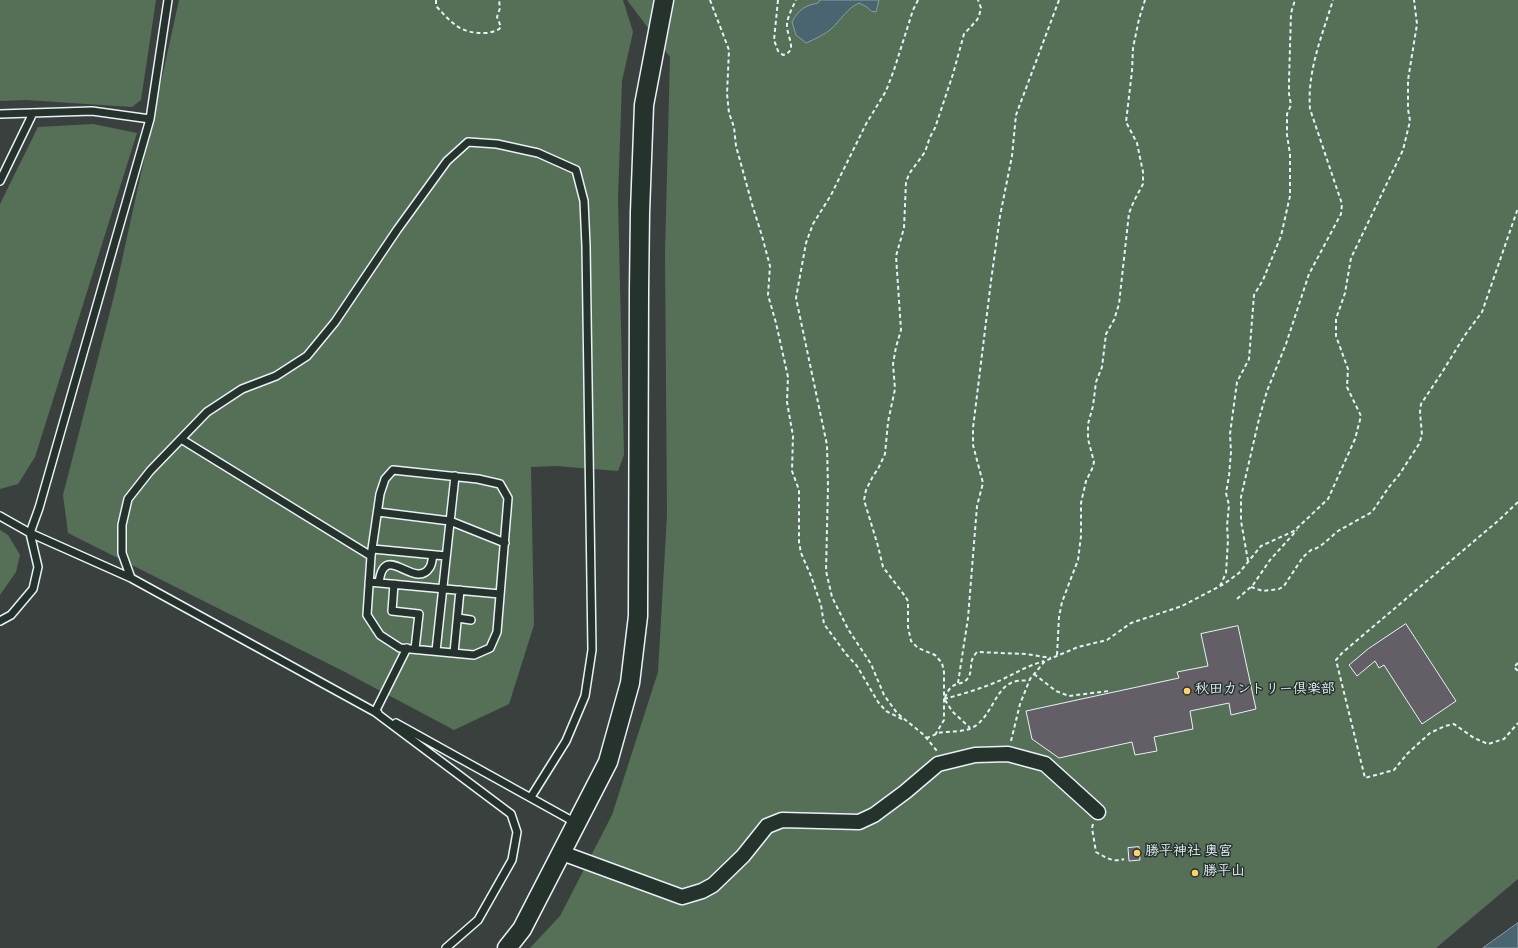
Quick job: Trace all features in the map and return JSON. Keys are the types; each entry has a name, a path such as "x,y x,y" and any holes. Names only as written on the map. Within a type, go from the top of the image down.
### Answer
{"street":[{"path":"507,948 522,930 608,762 630,683 638,616 639,290 643,120 644,105 664,0"},
{"path":"562,853 682,897 702,891 713,885 743,856 767,826 782,820 858,822 874,815 905,792 938,764 975,754 1008,754 1045,764 1098,812"}],"lane":[{"path":"0,621 11,615 32,589 38,567 30,533 41,500 150,119 168,0"},
{"path":"0,114 92,111 150,119"},
{"path":"0,181 33,113"},
{"path":"131,578 122,553 122,525 128,498 150,471 207,412 242,389 276,376 307,356 335,322 397,230 447,161 468,142 497,144 538,153 576,170 584,200 586,246 592,650 585,696 566,741 531,797"},
{"path":"181,439 372,552 446,556"},
{"path":"393,470 478,479 500,484 508,498 497,632 490,648 474,655 400,648 380,635 367,616 372,552 380,494 385,479 393,470"},
{"path":"436,651 455,476"},
{"path":"378,512 450,521 504,543"},
{"path":"0,516 30,533 131,578 576,823"},
{"path":"379,583 380,573 387,566 394,564 416,575 425,573 430,567 433,555"},
{"path":"369,582 500,594"},
{"path":"394,584 392,611 419,614 416,649"},
{"path":"454,653 460,590"},
{"path":"458,618 472,620"},
{"path":"375,712 407,648"},
{"path":"375,712 511,814 517,832 512,860 478,920 446,948"}],"path":[{"path":"436,0 436,6 448,18 462,30 474,33 491,32 501,27 497,17 500,8 499,0"},
{"path":"710,0 729,50 727,94 729,113 734,127 736,146 770,266 768,295 788,377 787,402 794,436 792,471 799,490 799,542 801,553 821,605 824,624 846,654 857,666 878,702 886,711 906,721"},
{"path":"778,0 774,40 778,51 783,55 791,50 792,45 787,25 789,14 796,0"},
{"path":"918,0 912,10 886,91 866,124 831,195 814,224 806,243 796,298 827,445 828,487 826,570 832,597 848,629 871,664 884,695 897,713 936,748 945,762"},
{"path":"935,735 944,720 944,672 942,663 935,655 918,648 911,641 908,627 908,601 883,567 864,500 866,490 872,476 878,469 885,454 888,422 895,389 893,364 896,347 902,330 896,256 904,228 906,182 909,174 925,152 935,128 953,74 964,34 980,16 981,8 978,0"},
{"path":"958,683 968,618 977,506 983,483 974,445 973,428 1000,216 1012,156 1016,115 1059,0"},
{"path":"1058,655 1059,617 1062,602 1078,560 1081,536 1081,503 1086,481 1094,462 1088,439 1088,424 1093,406 1096,382 1102,367 1106,334 1114,320 1119,304 1129,213 1142,184 1143,172 1137,143 1126,122 1133,48 1139,19 1145,0"},
{"path":"1220,587 1226,573 1229,505 1226,493 1229,476 1230,434 1237,382 1249,359 1254,295 1263,280 1281,236 1290,196 1290,154 1287,135 1287,114 1291,105 1289,94 1291,13 1295,0"},
{"path":"1248,561 1241,521 1241,497 1259,419 1267,391 1286,344 1308,274 1341,214 1342,204 1310,109 1309,98 1314,58 1333,0"},
{"path":"944,699 982,688 1029,665 1045,661 1078,647 1107,640 1131,623 1182,606 1220,587 1239,573 1261,546 1294,531 1328,499 1355,439 1361,416 1347,387 1348,369 1336,336 1336,319 1345,293 1350,258 1403,150 1410,121 1408,110 1408,80 1416,24 1414,0"},
{"path":"1251,586 1262,591 1279,589 1284,586 1302,557 1311,550 1323,544 1338,531 1372,512 1399,475 1419,444 1422,435 1420,412 1421,404 1465,335 1482,312 1518,208"},
{"path":"1518,502 1499,520 1342,653 1336,660 1365,778 1394,770 1407,754 1430,733 1445,726 1454,724 1474,738 1488,744 1504,739 1518,723"},
{"path":"1237,599 1251,586 1270,560 1300,526"},
{"path":"944,699 948,689 965,681 968,677 971,669 970,664 973,657 978,652 1026,654 1051,658"},
{"path":"1008,754 1020,704 1029,681 1045,661"},
{"path":"1518,663 1514,667 1518,671"},
{"path":"1034,674 1056,691 1069,696 1109,691"},
{"path":"926,738 970,729 978,724 1008,684 1014,680 1020,679 1029,681"},
{"path":"944,699 952,711 970,729"},
{"path":"1098,812 1092,828 1096,852 1108,859 1118,861 1124,858"}],"green space":[{"path":"0,0 156,0 141,100 132,107 26,100 0,101"},
{"path":"179,0 623,0 633,32 622,81 618,199 624,455 618,471 556,466 531,467 534,625 509,704 454,730 343,671 68,533 63,495 115,292"},
{"name":"秋田カントリー倶楽部","path":"627,0 1518,0 1518,879 1436,948 530,948 560,916 612,815 658,672 667,515 665,253 670,57"},
{"path":"93,124 137,133 35,457 18,484 0,489 0,204 38,127"},
{"path":"0,530 8,535 20,555 16,572 0,595"}],"water":[{"path":"820,0 879,0 876,12 871,11 859,3 848,11 835,26 819,37 806,43 796,35 792,22 802,9 809,5 818,3"},
{"path":"1518,923 1518,948 1483,948"}],"building":[{"path":"1406,624 1456,701 1422,724 1384,665 1379,668 1375,661 1357,676 1349,665 1368,649"},
{"name":"秋田カントリー倶楽部","path":"1238,626 1256,709 1231,715 1229,703 1190,711 1193,729 1154,737 1157,751 1135,755 1132,742 1059,758 1032,739 1026,711 1179,678 1177,672 1208,666 1201,634"},
{"name":"勝平神社 奥宮","path":"1139,847 1140,860 1129,861 1128,848"}],"place":[{"name":"秋田カントリー倶楽部","path":"1187,691"},
{"name":"勝平神社 奥宮","path":"1137,853"},
{"name":"勝平山","path":"1195,873"}]}
